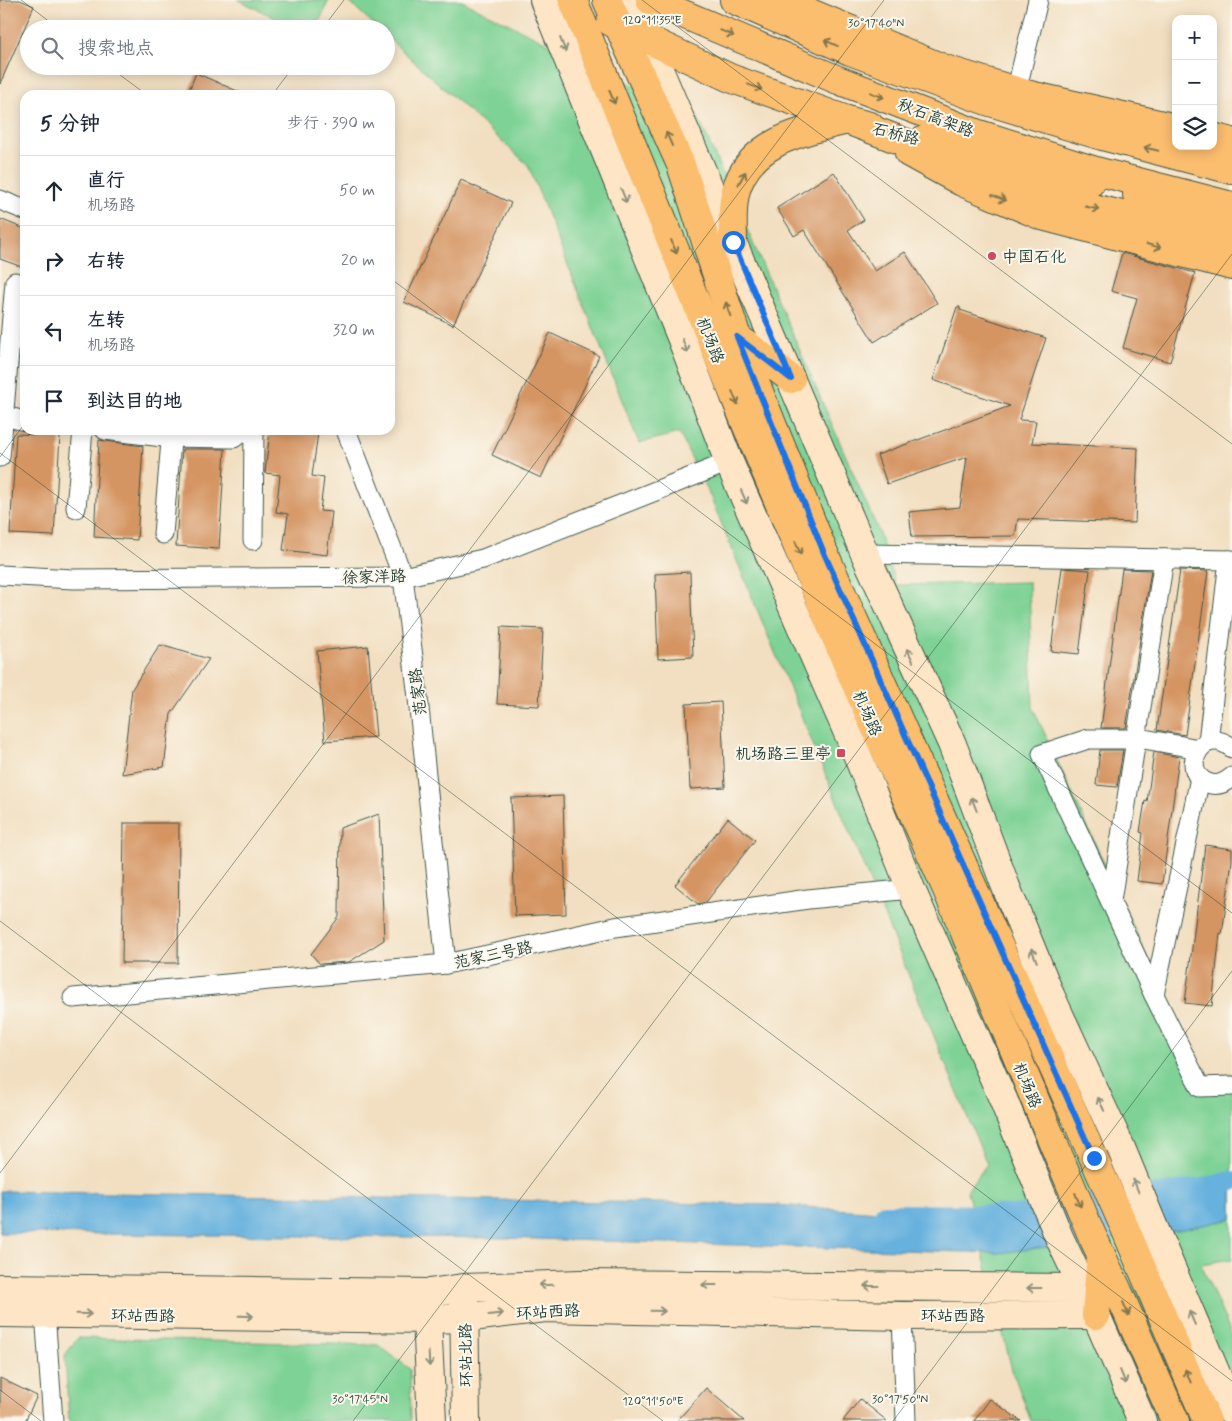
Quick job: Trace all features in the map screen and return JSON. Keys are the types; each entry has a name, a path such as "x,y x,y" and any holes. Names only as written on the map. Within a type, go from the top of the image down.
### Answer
{"main road":[{"name":"机场路","path":"544,0 681,337 729,462 855,749 911,889 1003,1099 1058,1237 1096,1315 1142,1421"},
{"name":"机场路","path":"607,0 681,165 737,337 824,553 1094,1158 1207,1421"},
{"path":"633,0 646,39 866,554 952,744 1006,887 1051,997 1121,1148 1232,1411"},
{"name":"秋石高架路","path":"650,0 838,80 976,133 1096,171 1232,206"},
{"name":"秋石高架路","path":"734,0 850,51 987,100 1102,136 1232,170"},
{"path":"778,0 945,69 1016,92 1172,130"},
{"name":"机场路","path":"572,1 755,446 848,666 947,890 1096,1244 1175,1421"},
{"name":"石桥路","path":"572,1 646,39 730,78 847,120 1061,174 1232,221"},
{"path":"733,242 733,212 738,184 754,158 779,140 804,131 847,120 1044,196 1232,242"},
{"path":"847,120 962,182 1042,216 1232,266"},
{"path":"1217,138 1232,142"},
{"path":"1217,147 1232,152"},
{"path":"737,337 791,379"},
{"path":"1096,1244 1096,1315"},
{"name":"环站西路","path":"0,1313 428,1306 463,1288 580,1284 1082,1288"},
{"name":"环站西路","path":"0,1288 428,1306 464,1318 545,1308 902,1316 1096,1315"},
{"name":"环站北路","path":"463,1288 466,1421"},
{"path":"428,1306 432,1421"}],"street":[{"path":"1016,92 1038,0"},
{"path":"0,200 20,208"},
{"path":"0,457 13,281"},
{"path":"2,415 20,420"},
{"path":"76,508 83,435"},
{"path":"163,534 172,435"},
{"path":"197,435 234,438 237,435"},
{"path":"253,540 254,435"},
{"name":"范家路","path":"348,435 403,577 417,689 446,964"},
{"name":"徐家洋路","path":"0,575 73,579 403,577 483,559 729,462"},
{"path":"866,554 1230,560 1203,746 1194,758 1194,764 1200,778 1154,996"},
{"path":"1110,901 1164,559"},
{"path":"1232,748 1221,741 1203,746 1144,739 1088,739 1042,754 1154,996 1200,1086 1232,1086"},
{"path":"1200,778 1213,784 1221,784 1232,777"},
{"name":"范家三号路","path":"73,998 446,964 615,927 808,898 911,889"},
{"path":"45,1313 53,1421"},
{"path":"902,1316 906,1421"}],"green space":[{"path":"238,0 329,0 320,20 280,20"},
{"path":"347,0 460,0 698,117 878,530 896,585 1029,582 1033,708 1202,1077 1232,1074 1232,1259 1201,1264 1232,1336 1232,1421 1031,1421 1012,1370 967,1191 987,1164 708,491 679,433 639,443 528,165 395,44 395,20 369,20"},
{"path":"78,1338 378,1345 410,1369 411,1421 69,1421 65,1355"}],"water":[{"path":"1232,1181 1232,1219 1169,1232 999,1253 499,1238 0,1233 0,1191 776,1205 1027,1222"}],"building":[{"path":"0,0 20,0 34,6 28,20 20,20 20,38 0,84"},
{"path":"195,75 201,75 235,90 189,90"},
{"path":"834,172 864,220 848,230 875,271 905,252 937,303 874,342 804,230 794,236 777,208"},
{"path":"461,180 511,203 453,325 404,302"},
{"path":"0,219 20,227 20,266 0,259"},
{"path":"1122,253 1195,273 1170,362 1123,348 1137,298 1111,291"},
{"path":"957,307 960,307 960,310 1046,338 1019,420 1036,421 1032,443 1138,448 1135,523 1018,519 1015,536 912,537 909,512 960,507 967,457 887,484 877,455 1010,406 933,380"},
{"path":"550,333 599,356 541,478 492,455"},
{"path":"16,434 60,436 54,536 10,534"},
{"path":"269,435 318,435 312,476 324,478 320,511 332,512 327,555 283,550 288,514 276,512 280,475 265,473"},
{"path":"99,440 143,446 137,540 94,537"},
{"path":"182,449 225,449 219,549 176,546"},
{"path":"1062,568 1090,570 1079,654 1051,651"},
{"path":"1122,569 1151,570 1126,728 1101,728"},
{"path":"1180,570 1208,571 1185,735 1157,730"},
{"path":"690,572 693,657 658,659 655,574"},
{"path":"501,627 543,629 539,706 497,704"},
{"path":"160,645 209,659 171,714 164,767 122,774 132,689"},
{"path":"368,646 376,737 325,741 317,651"},
{"path":"721,702 725,787 690,789 686,704"},
{"path":"1100,750 1123,750 1117,787 1096,785"},
{"path":"1154,752 1179,757 1162,884 1137,881 1143,833 1140,832 1145,801 1147,802"},
{"path":"563,796 566,914 515,916 511,798"},
{"path":"379,814 384,940 349,962 320,964 311,954 339,917 340,828"},
{"path":"728,818 755,840 706,902 698,904 675,885"},
{"path":"124,823 179,823 178,963 122,963"},
{"path":"1205,845 1232,849 1232,861 1222,934 1220,933 1212,1006 1185,1003"},
{"path":"0,1378 37,1396 25,1421 0,1421"},
{"path":"706,1388 744,1421 677,1421"},
{"path":"860,1399 887,1421 843,1421"},
{"path":"990,1399 1021,1421 974,1421"}],"waterway":[{"path":"884,1214 1018,1215 1207,1187 1232,1181"}],"place":[{"name":"中国石化","path":"992,256"},
{"name":"机场路三里亭","path":"841,753"}],"route":[{"path":"733,242 791,379 737,337 824,553 1094,1158"}]}
